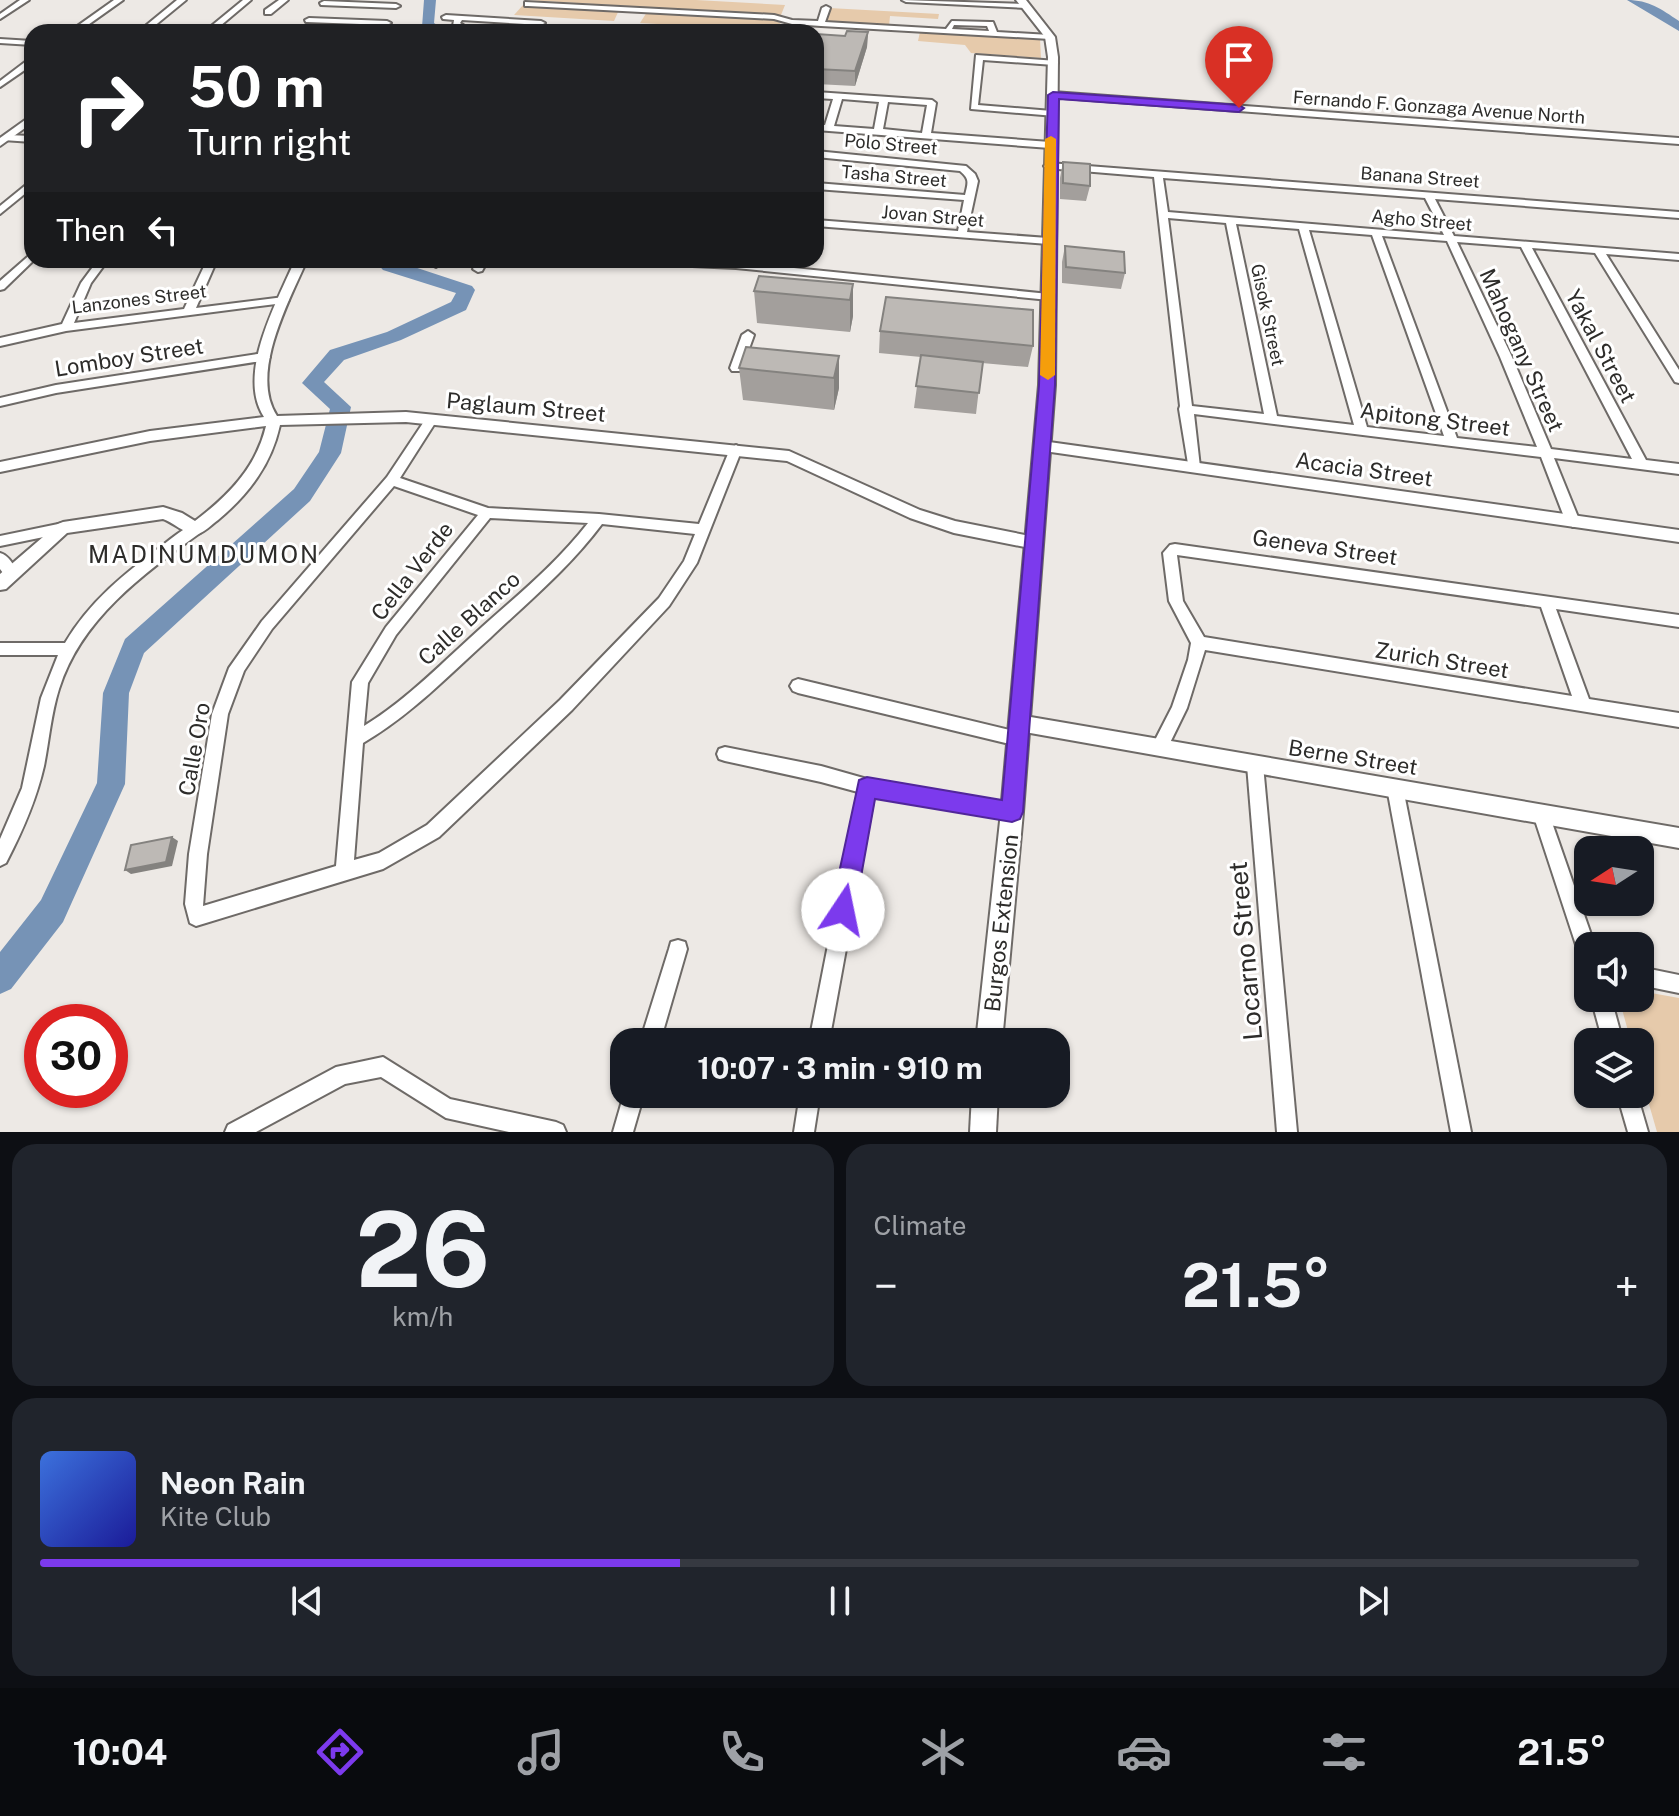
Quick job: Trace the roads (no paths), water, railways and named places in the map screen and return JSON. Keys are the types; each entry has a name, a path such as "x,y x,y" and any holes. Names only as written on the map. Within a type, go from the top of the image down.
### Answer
{"main road":[{"name":"Burgos Extension","path":"990,1028 1035,543 1049,297 1049,166 1054,63 1050,37 1024,3"},
{"path":"983,1132 984,1108"}],"street":[{"path":"0,17 25,0"},
{"path":"84,24 119,0"},
{"path":"152,24 182,0"},
{"path":"218,24 247,0"},
{"path":"268,12 284,0"},
{"path":"906,0 1024,3"},
{"path":"324,3 367,2 396,6"},
{"path":"344,24 367,2"},
{"path":"528,4 760,16 821,24 826,8"},
{"path":"866,26 870,13"},
{"path":"446,17 540,24"},
{"path":"458,24 455,22 459,18"},
{"path":"910,29 914,19"},
{"path":"309,20 387,23"},
{"path":"512,24 515,21"},
{"path":"824,24 948,32 952,23 990,24 994,34 1050,37"},
{"path":"0,41 24,42"},
{"path":"1053,105 974,107 979,57 1054,63"},
{"path":"0,85 24,67"},
{"path":"824,96 932,103 926,136"},
{"path":"829,128 838,97"},
{"path":"878,132 884,100"},
{"name":"Fernando F. Gonzaga Avenue North","path":"1053,105 1679,141"},
{"path":"3,140 24,124"},
{"path":"824,128 1050,145"},
{"path":"3,140 24,139"},
{"name":"Polo Street","path":"824,155 963,168 972,176 970,198"},
{"name":"Banana Street","path":"1049,166 1679,215"},
{"path":"1158,175 1194,467"},
{"name":"Tasha Street","path":"824,187 970,198"},
{"path":"0,211 24,190"},
{"name":"Mahogany Street","path":"1429,196 1451,238 1547,454 1573,522"},
{"path":"962,234 970,198"},
{"name":"Agho Street","path":"1163,215 1679,258"},
{"name":"Gisok Street","path":"1230,220 1271,418"},
{"name":"Jovan Street","path":"824,224 1048,241"},
{"path":"1303,227 1361,429"},
{"path":"1376,233 1452,440"},
{"name":"Yakal Street","path":"1525,245 1642,465"},
{"path":"1599,251 1679,379"},
{"path":"0,287 24,264"},
{"path":"66,327 86,283 97,268"},
{"path":"189,311 208,268"},
{"path":"0,857 27,799 53,685 70,649 113,594 243,489 266,451 274,422 261,406 264,357 298,268"},
{"path":"765,268 1049,297"},
{"name":"Lanzones Street","path":"0,342 66,327 284,300"},
{"path":"736,368 748,335"},
{"name":"Lomboy Street","path":"0,402 71,386 264,357"},
{"name":"Apitong Street","path":"1185,409 1679,469"},
{"name":"Paglaum Street","path":"0,467 151,437 274,422 367,415 789,456 915,514 968,530 1035,543"},
{"name":"Calle Oro","path":"344,873 200,918 194,914 198,854 220,714 237,668 267,625 392,480 431,420"},
{"name":"Acacia Street","path":"1042,446 1679,536"},
{"path":"344,873 404,850 433,831 505,766 664,602 690,563 736,449"},
{"path":"392,480 487,513 599,519 705,530"},
{"path":"0,541 163,513 177,517 195,529"},
{"name":"Cella Verde","path":"344,873 358,738 359,693 366,669 422,591 487,513"},
{"name":"Calle Blanco","path":"358,738 384,721 447,669 552,573 599,519"},
{"path":"0,558 6,579 63,528"},
{"name":"Geneva Street","path":"1199,643 1176,601 1170,553 1175,549 1679,621"},
{"path":"1546,601 1583,705"},
{"path":"1160,746 1179,708 1199,643"},
{"name":"Zurich Street","path":"1199,643 1679,720"},
{"path":"0,649 70,649"},
{"path":"798,686 1018,731"},
{"name":"Berne Street","path":"1018,731 1160,746 1679,838"},
{"path":"725,754 841,778 867,787 1012,812"},
{"name":"Locarno Street","path":"1255,765 1287,1132"},
{"path":"822,1028 867,787"},
{"path":"1395,788 1461,1132"},
{"path":"1541,814 1581,932"},
{"path":"654,1028 678,949"},
{"path":"1654,979 1679,984"},
{"path":"235,1132 343,1074 383,1067 446,1108 556,1132"},
{"path":"623,1132 630,1108"},
{"path":"804,1132 808,1108"},
{"path":"1631,1108 1638,1132"}],"waterway":[{"path":"427,24 430,0"},
{"path":"1633,0 1679,27"},
{"path":"0,978 52,911 111,784 116,693 134,647 302,495 330,453 341,407 312,383 337,355 394,336 459,306 466,290 395,268"}],"district":[{"name":"MADINUMDUMON","path":"204,554"}]}
